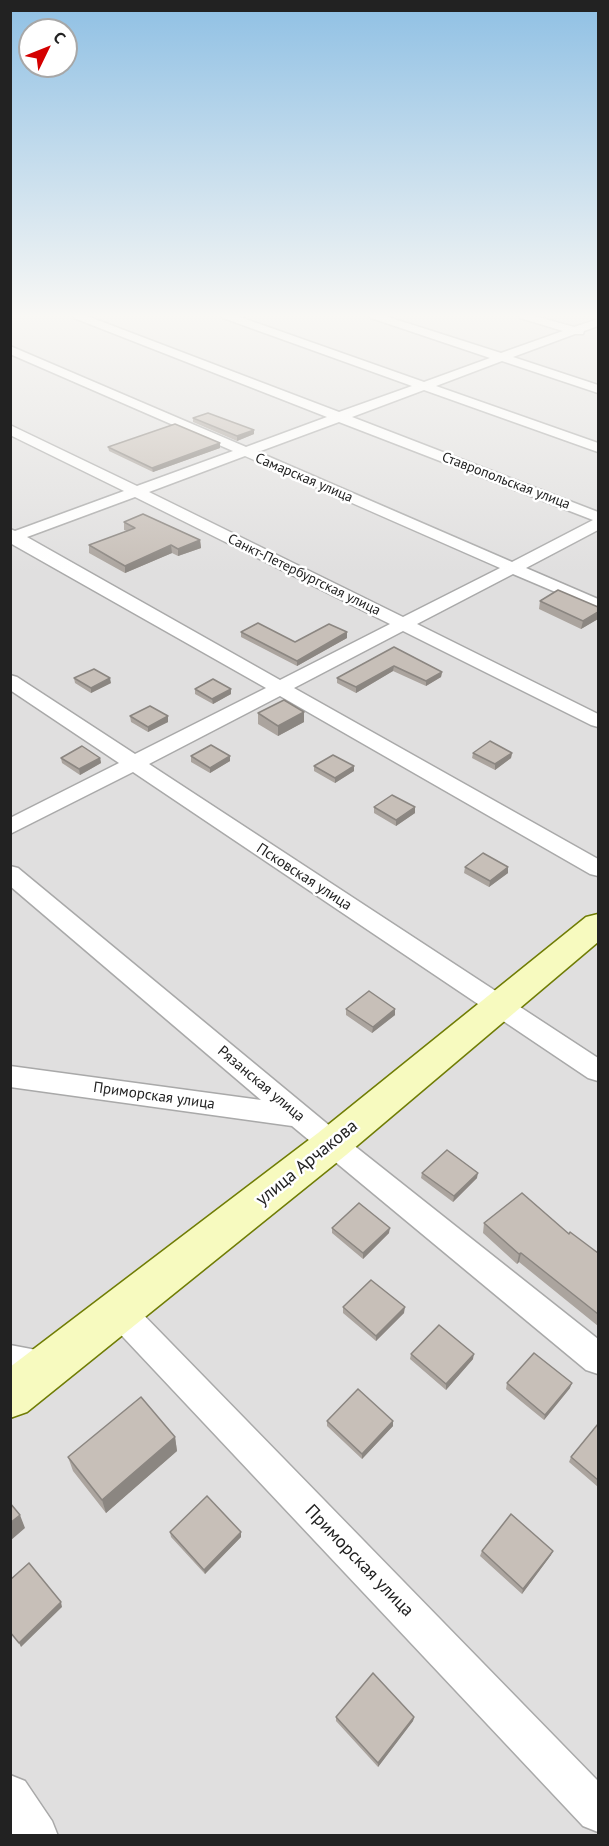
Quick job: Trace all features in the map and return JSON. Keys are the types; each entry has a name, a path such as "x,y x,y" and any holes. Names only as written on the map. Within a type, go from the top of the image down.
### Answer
{"street":[{"name":"Самарская улица","path":"130,402 598,605"},
{"name":"Ставропольская улица","path":"303,402 598,517"},
{"path":"12,536 380,402"},
{"path":"467,402 598,448"},
{"name":"Санкт-Петербургская улица","path":"10,429 598,721"},
{"path":"10,827 598,524"},
{"path":"12,536 598,869"},
{"name":"Псковская улица","path":"10,681 598,1071"},
{"name":"Рязанская улица","path":"10,873 297,1116 598,1359"},
{"path":"10,898 45,902"},
{"name":"улица Арчакова","path":"10,1396 29,1364 119,1311 332,1144 598,925"},
{"name":"Приморская улица","path":"10,1076 297,1116"},
{"name":"Приморская улица","path":"119,1311 598,1811"},
{"path":"10,1796 37,1836"}],"shaded area":[{"path":"11,402 598,402 598,1835 11,1835"}],"building":[{"path":"208,413 254,430 237,436 193,418"},
{"path":"175,424 220,443 152,468 108,447"},
{"path":"143,514 200,540 178,549 171,545 125,566 89,545 135,528 124,522"},
{"path":"558,590 598,607 598,612 583,621 540,601"},
{"path":"258,623 295,642 329,624 347,632 297,661 241,632"},
{"path":"394,647 442,672 426,681 394,666 356,687 337,678"},
{"path":"94,669 110,678 91,688 74,678"},
{"path":"213,679 231,689 212,699 195,689"},
{"path":"284,700 304,712 278,726 258,713"},
{"path":"150,706 168,716 148,727 130,716"},
{"path":"490,741 512,753 495,764 473,753"},
{"path":"211,745 230,756 210,768 191,756"},
{"path":"82,746 100,758 79,769 61,758"},
{"path":"333,755 354,766 335,778 314,766"},
{"path":"392,795 415,807 396,820 374,807"},
{"path":"483,853 508,867 490,881 465,867"},
{"path":"369,991 395,1009 373,1027 346,1009"},
{"path":"447,1150 478,1173 454,1196 422,1173"},
{"path":"522,1193 569,1234 570,1232 598,1253 598,1314 521,1253 519,1254 484,1223"},
{"path":"359,1203 390,1228 363,1253 332,1228"},
{"path":"371,1280 405,1307 376,1336 343,1307"},
{"path":"439,1325 474,1354 446,1384 411,1354"},
{"path":"534,1353 572,1383 545,1415 507,1383"},
{"path":"358,1389 393,1421 362,1454 327,1421"},
{"path":"141,1397 175,1437 102,1500 68,1457"},
{"path":"598,1424 598,1480 571,1457"},
{"path":"207,1496 241,1532 204,1570 170,1532"},
{"path":"10,1503 20,1515 10,1523"},
{"path":"511,1514 553,1551 523,1589 482,1551"},
{"path":"29,1563 61,1602 19,1643 10,1632 10,1580"},
{"path":"373,1673 414,1717 378,1763 336,1717"}]}
